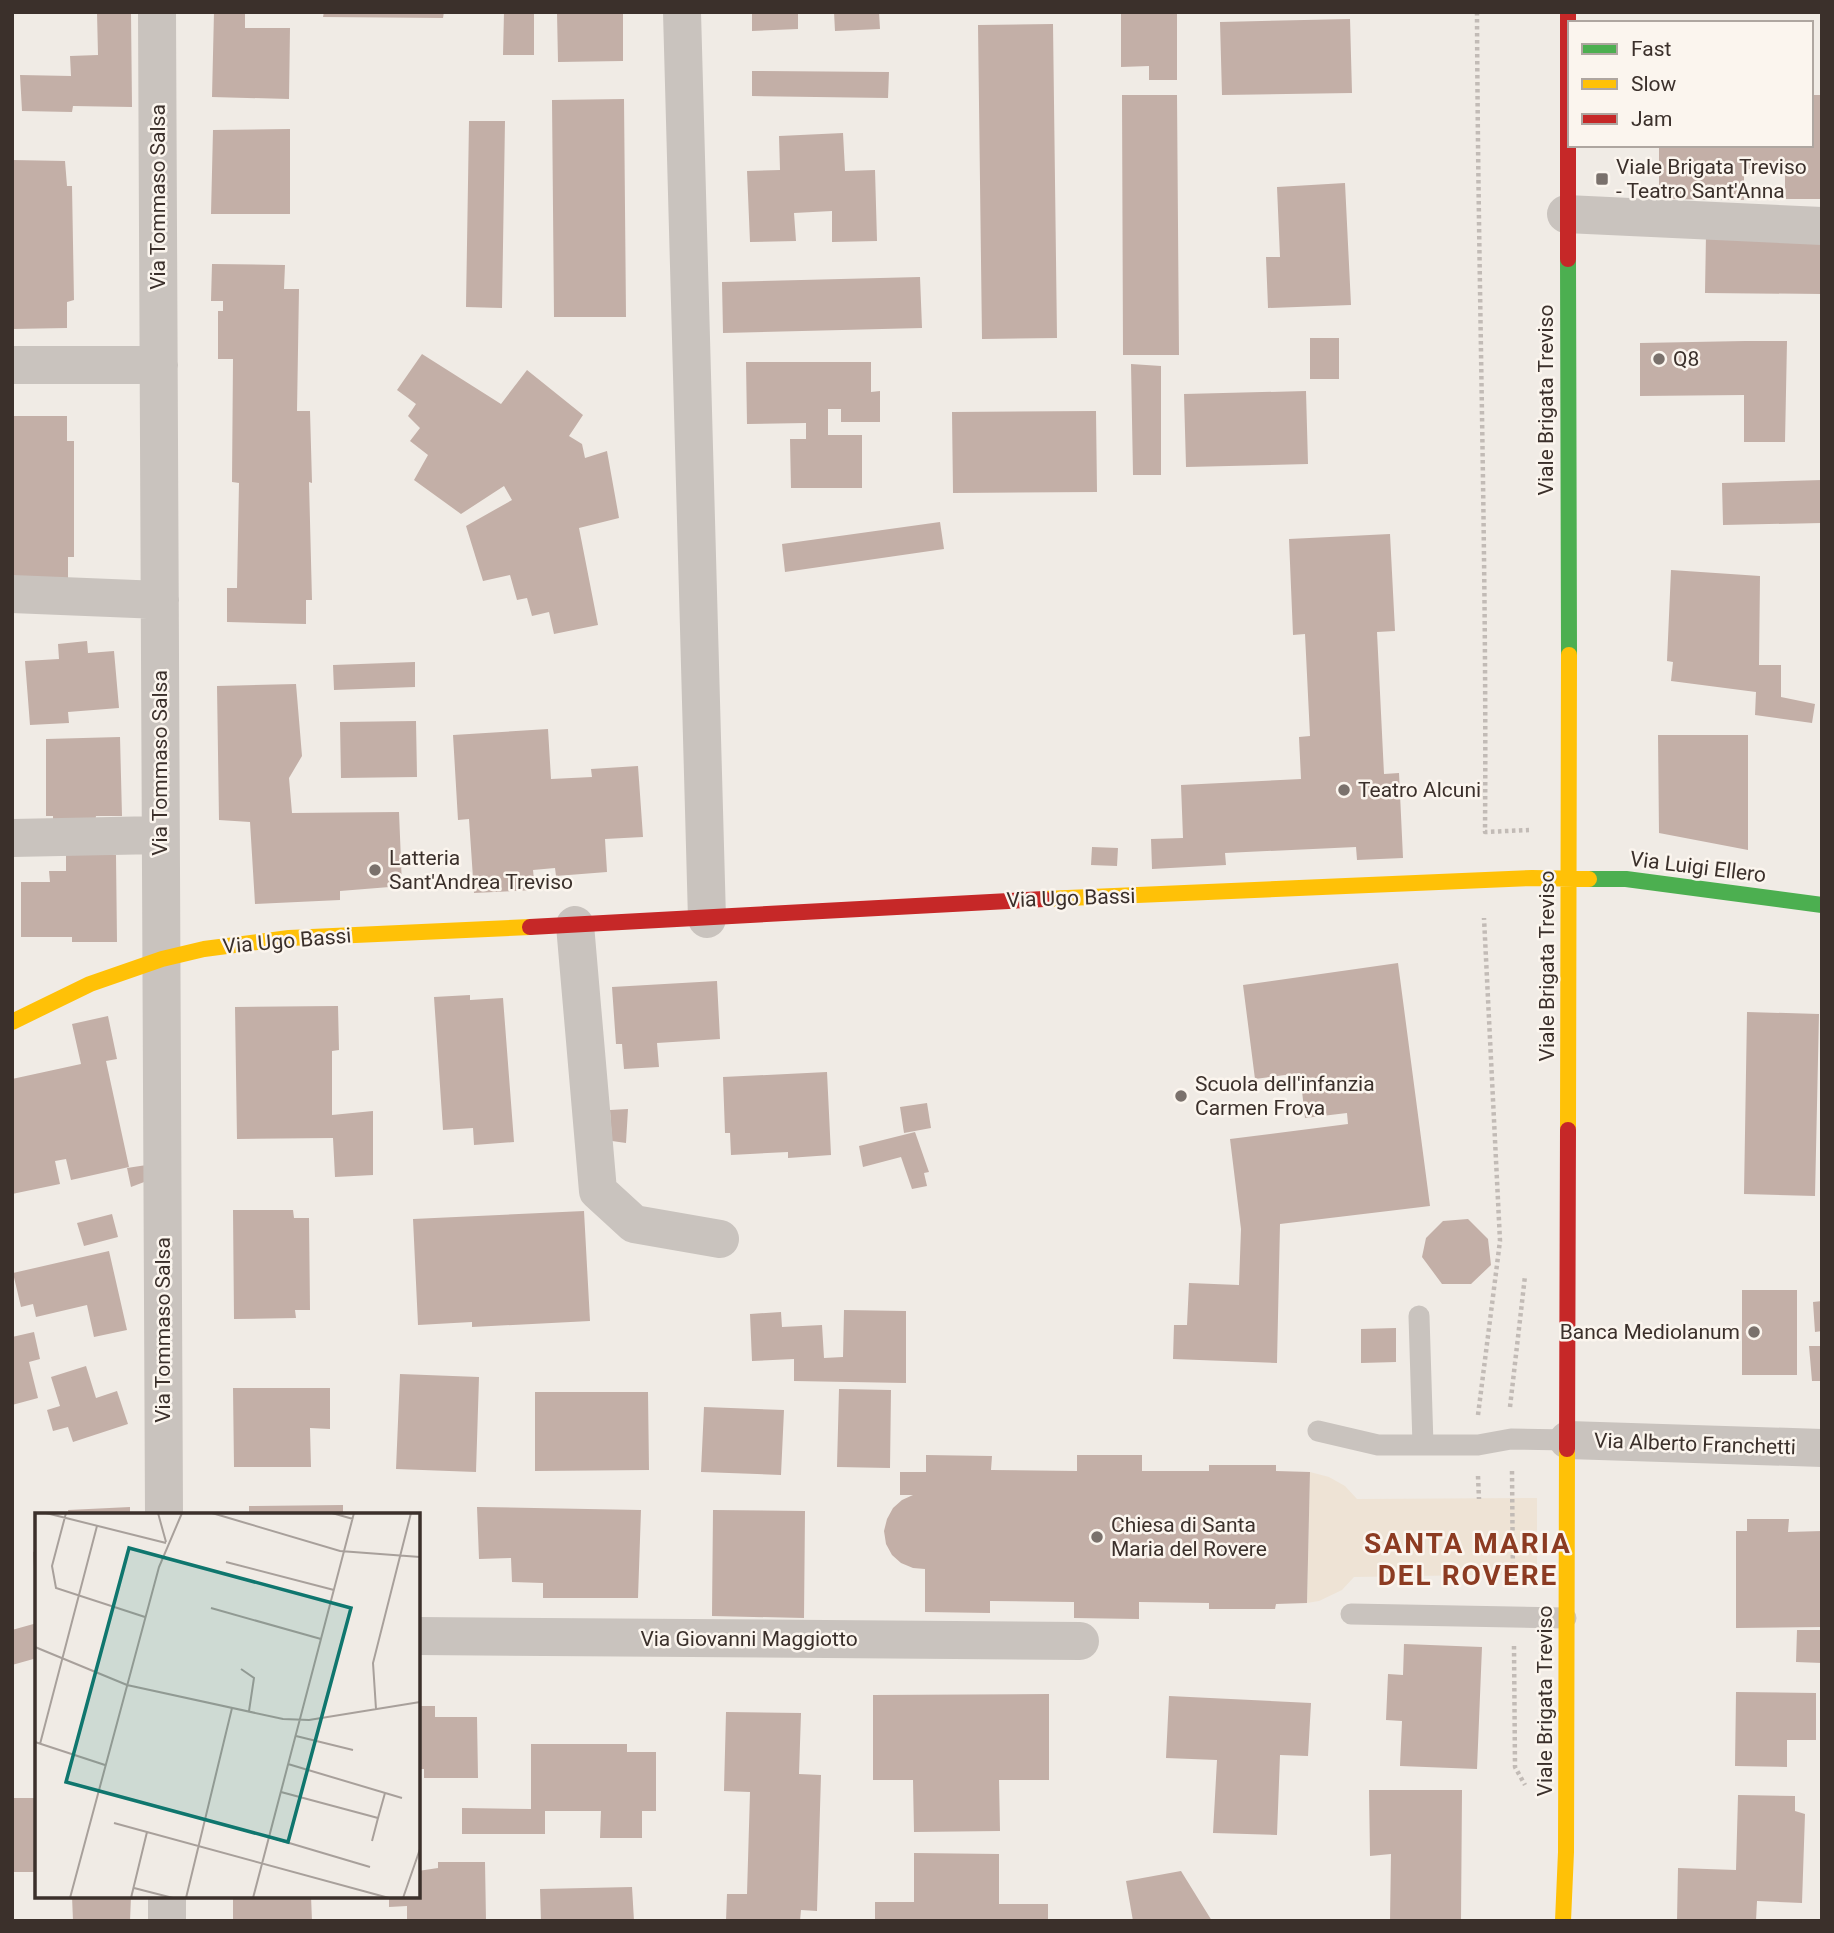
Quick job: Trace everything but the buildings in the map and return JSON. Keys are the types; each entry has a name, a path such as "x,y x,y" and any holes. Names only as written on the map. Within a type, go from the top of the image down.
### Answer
{"main road":[{"name":"Viale Brigata Treviso","path":"1563,1921 1566,1838 1568,1440 1568,12"},
{"name":"Via Ugo Bassi","path":"12,1022 90,984 162,959 204,949 289,938 707,919 881,906 1569,877"},
{"name":"Via Luigi Ellero","path":"1569,877 1626,879 1822,905"}],"street":[{"name":"Via Tommaso Salsa","path":"157,12 164,1513"},
{"path":"682,12 707,919"},
{"path":"1566,214 1822,226"},
{"path":"12,365 159,365"},
{"path":"12,594 160,600"},
{"path":"12,838 160,835"},
{"path":"575,925 597,1191 634,1224 720,1239"},
{"name":"Via Alberto Franchetti","path":"1568,1440 1822,1448"},
{"name":"Via Giovanni Maggiotto","path":"420,1636 1080,1642"},
{"path":"167,1898 167,1921"}],"lane":[{"path":"1419,1316 1423,1445"},
{"path":"1318,1432 1378,1445 1478,1445 1511,1439 1568,1440"},
{"path":"1351,1614 1566,1618"}],"path":[{"path":"1477,12 1487,636 1485,832 1531,830"},
{"path":"1479,1499 1477,1403 1500,1241 1483,911"},
{"path":"1525,1271 1510,1407 1515,1767 1529,1793"}],"shaded area":[{"path":"1310,1472 1329,1477 1345,1486 1357,1499 1537,1498 1537,1574 1354,1577 1342,1590 1319,1601 1307,1603"}],"traffic: fast":[{"path":"1568,259 1569,655"},
{"path":"1589,879 1626,879 1822,905"}],"traffic: slow":[{"path":"1568,1130 1569,655"},
{"path":"1044,899 1532,878 1589,879"},
{"path":"12,1022 90,984 162,959 204,949 289,938 530,927"},
{"path":"1563,1921 1566,1852 1567,1449"}],"traffic: jam":[{"path":"1568,12 1568,259"},
{"path":"530,927 1044,899"},
{"path":"1567,1449 1568,1130"}],"place":[{"name":"Viale Brigata Treviso - Teatro Sant'Anna","path":"1602,179"},
{"name":"Q8","path":"1659,359"},
{"name":"Teatro Alcuni","path":"1344,790"},
{"name":"Latteria Sant'Andrea Treviso","path":"375,870"},
{"name":"Scuola dell'infanzia Carmen Frova","path":"1181,1096"},
{"name":"Banca Mediolanum","path":"1754,1332"},
{"name":"Chiesa di Santa Maria del Rovere","path":"1097,1537"}],"district":[{"name":"SANTA MARIA DEL ROVERE","path":"1468,1559"}]}
